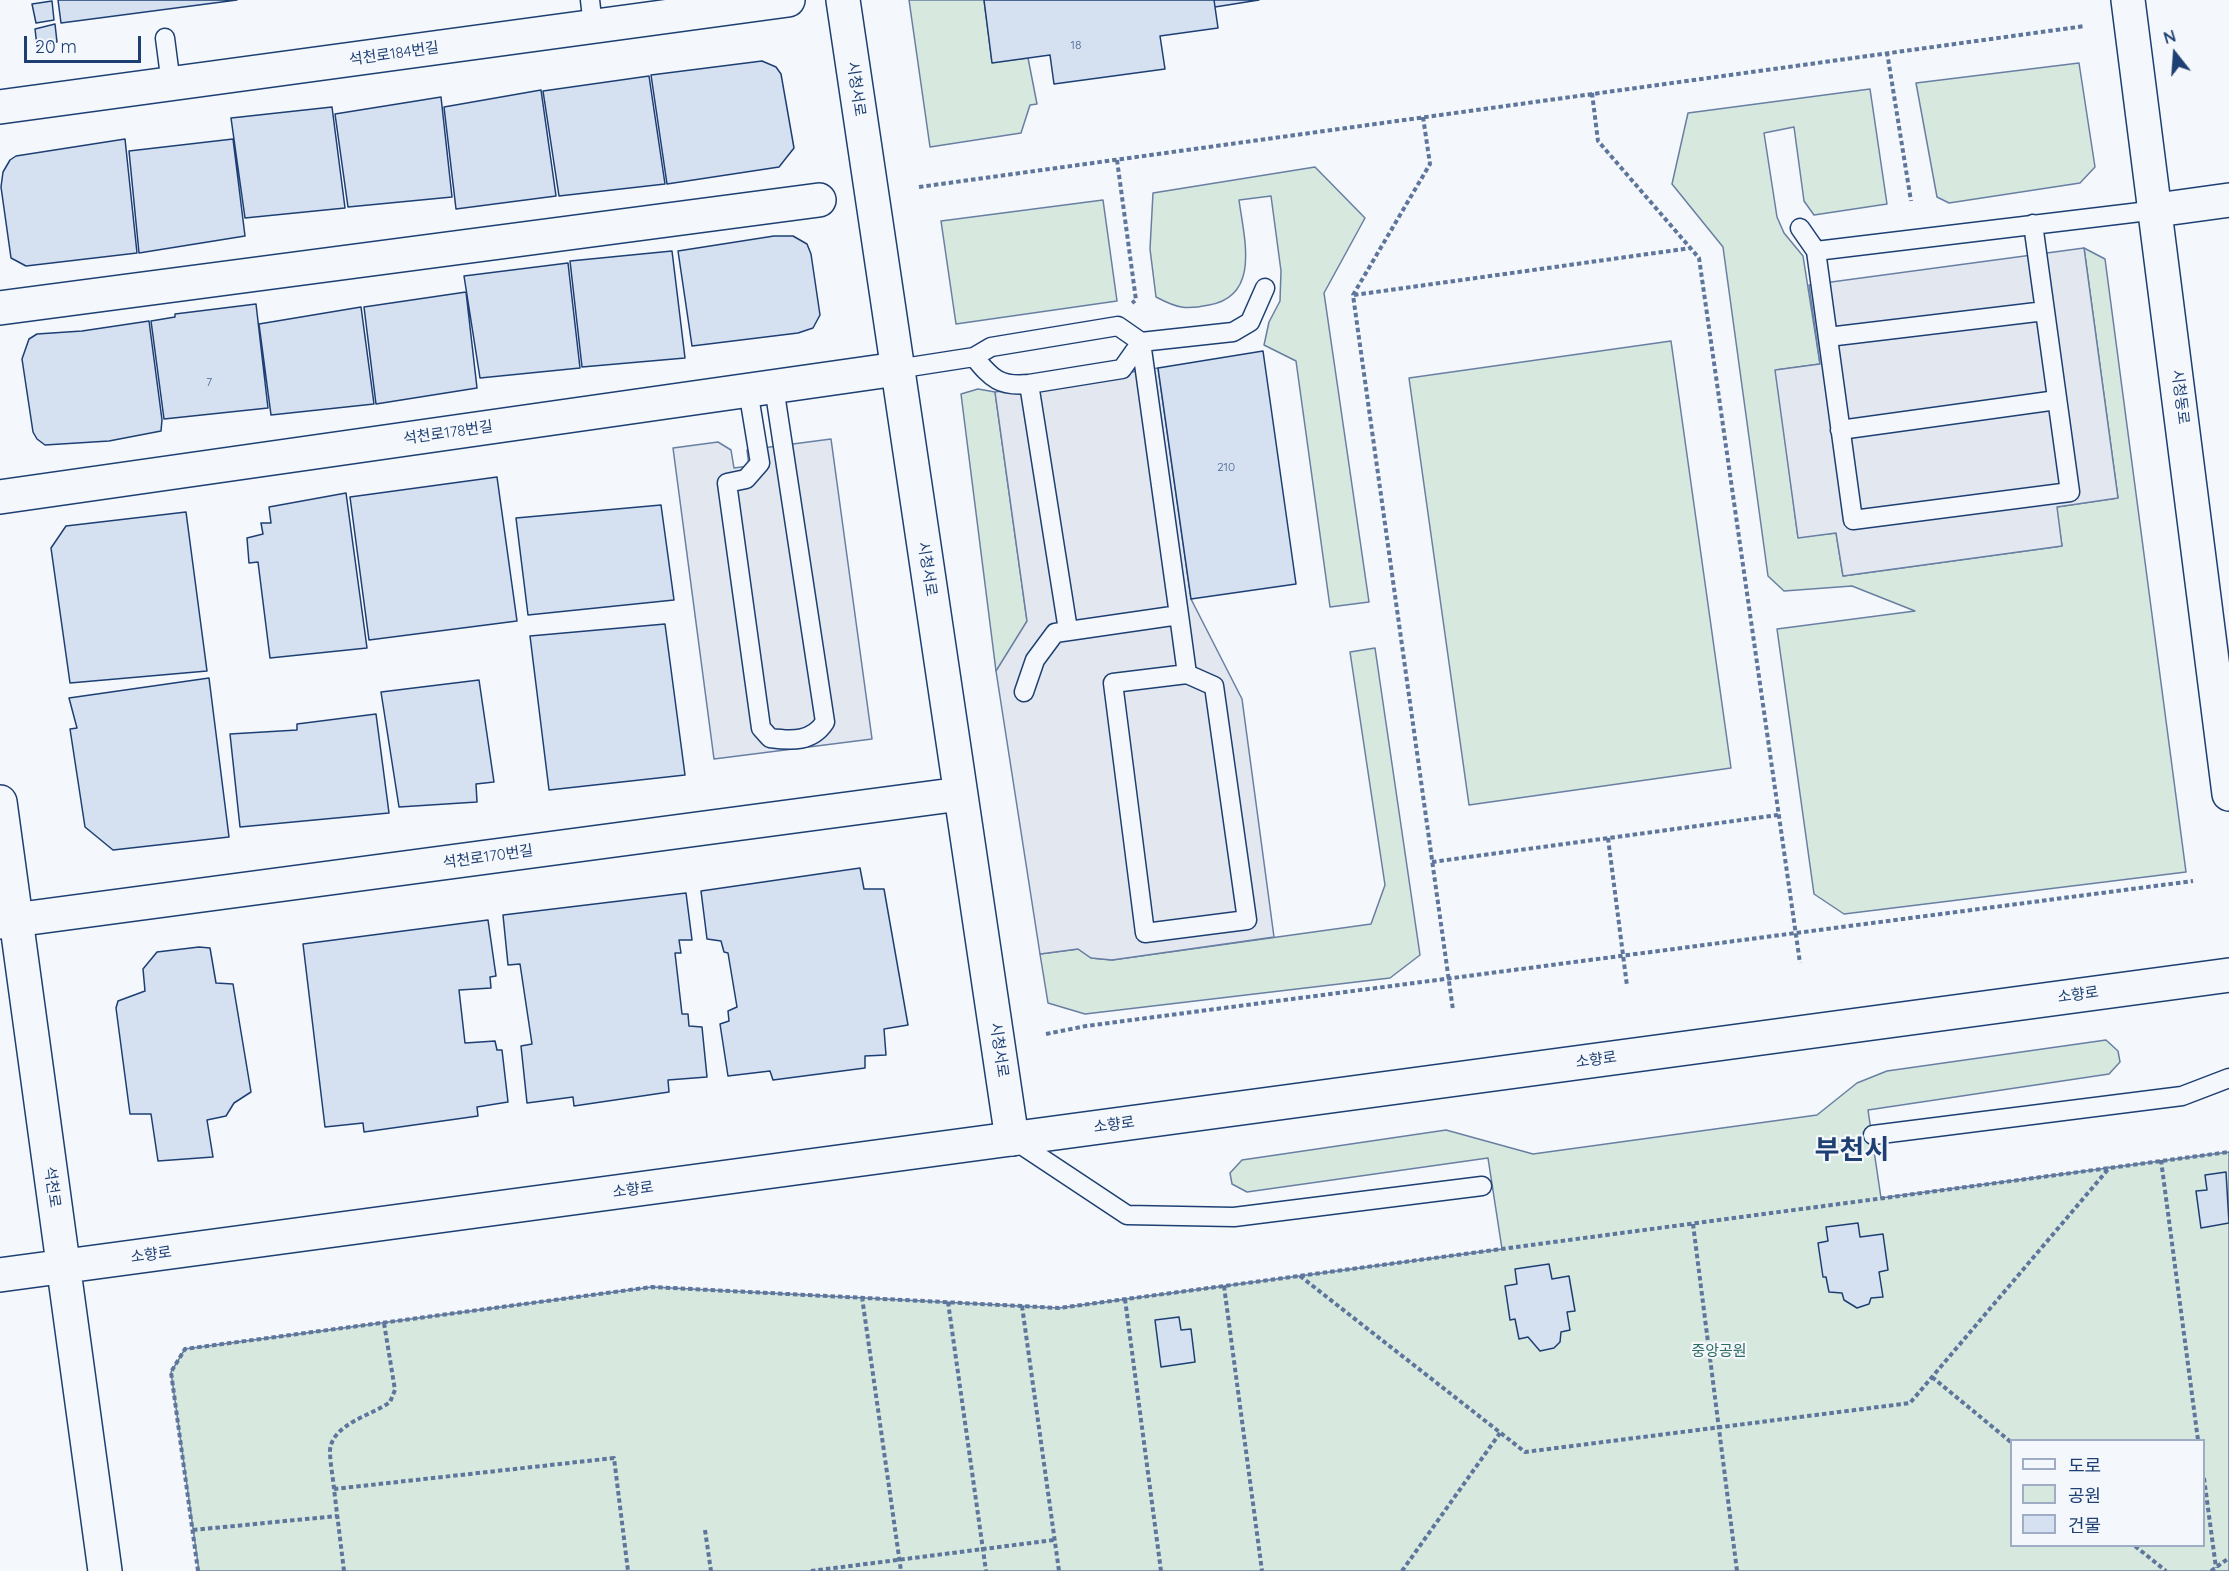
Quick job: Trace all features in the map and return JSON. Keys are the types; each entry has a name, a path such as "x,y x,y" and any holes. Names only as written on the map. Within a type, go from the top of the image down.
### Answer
{"street":[{"name":"석천로184번길","path":"0,107 171,84 592,13 788,0"},
{"name":"시청서로","path":"843,0 1012,1139"},
{"name":"시청동로","path":"2128,0 2157,210 2229,794"},
{"path":"0,308 819,200"},
{"path":"2157,210 2229,200"},
{"name":"석천로178번길","path":"0,497 897,369"},
{"name":"석천로170번길","path":"8,921 960,794"},
{"name":"석천로","path":"0,802 8,921 63,1267 105,1571"},
{"name":"소향로","path":"0,1275 2229,975"}],"lane":[{"path":"165,38 171,84"},
{"path":"1816,251 2157,210"},
{"path":"1800,228 1816,251 1853,520 2070,492 2032,224"},
{"path":"897,369 974,357 991,347 1118,326 1141,342 1233,332 1250,322 1265,288"},
{"path":"1828,338 2044,311"},
{"path":"974,357 989,376 1010,386 1122,369 1141,342"},
{"path":"1141,342 1187,674"},
{"path":"1029,384 1068,630"},
{"path":"761,389 825,722 819,732 803,739 770,738 761,728 727,483 746,479 760,463 761,389"},
{"path":"1840,430 2057,400"},
{"path":"1024,692 1035,660 1055,633 1179,615"},
{"path":"1187,674 1214,686 1247,920 1145,933 1113,683 1187,674"},
{"path":"1873,1135 2182,1096 2229,1078"},
{"path":"1012,1139 1127,1215 1234,1217 1482,1186"}],"path":[{"path":"920,187 2085,26"},
{"path":"1887,52 1911,201"},
{"path":"1592,93 1598,141 1699,258 1800,963"},
{"path":"1423,117 1430,164 1353,295 1453,1010"},
{"path":"1117,160 1136,300"},
{"path":"1353,295 1691,248"},
{"path":"1432,862 1778,815"},
{"path":"1608,838 1627,986"},
{"path":"1047,1034 1086,1026 1795,935 2193,881"},
{"path":"198,1571 171,1372 185,1349 652,1287 1059,1308 2229,1152"},
{"path":"2161,1160 2198,1439"},
{"path":"1300,1276 1525,1452 1910,1403 2110,1167"},
{"path":"1693,1223 1737,1571"},
{"path":"1224,1286 1262,1571"},
{"path":"862,1297 901,1571"},
{"path":"1125,1299 1161,1571"},
{"path":"948,1302 986,1571"},
{"path":"1022,1306 1059,1571"},
{"path":"344,1571 330,1449 335,1436 351,1423 390,1402 395,1390 384,1323"},
{"path":"1932,1377 2010,1441"},
{"path":"1402,1571 1500,1433"},
{"path":"334,1489 614,1458 628,1571"},
{"path":"2205,1487 2214,1569 2229,1558"},
{"path":"193,1530 337,1516"},
{"path":"705,1530 711,1571"},
{"path":"811,1571 1054,1540"},
{"path":"2137,1547 2166,1571"}],"green space":[{"path":"909,0 984,0 992,62 1028,58 1037,104 1030,105 1021,133 930,147"},
{"path":"2079,63 2095,167 2080,183 1949,203 1937,197 1916,83"},
{"path":"1870,89 1887,204 1814,215 1804,201 1794,127 1764,133 1777,217 1784,233 1803,256 1820,364 1776,370 1798,537 1836,533 1843,576 2062,546 2056,507 2118,498 2084,248 2105,259 2186,872 1844,914 1814,894 1777,629 1915,611 1852,586 1784,591 1768,576 1723,247 1672,184 1688,113"},
{"path":"1315,167 1365,218 1324,293 1369,602 1330,607 1296,361 1264,345 1269,322 1280,301 1281,271 1271,196 1239,200 1245,248 1243,278 1236,290 1225,299 1209,305 1187,308 1170,304 1156,297 1150,249 1153,193"},
{"path":"1103,200 1117,301 956,324 941,221"},
{"path":"1671,341 1731,768 1469,805 1409,378"},
{"path":"978,389 995,392 1027,621 1012,652 996,671 961,394"},
{"path":"1375,648 1420,955 1390,978 1085,1014 1048,1003 1040,954 1078,949 1091,958 1112,960 1371,924 1385,885 1350,652"},
{"name":"중앙공원","path":"2106,1040 2118,1051 2120,1062 2109,1074 1868,1110 1881,1198 2229,1152 2229,1571 199,1571 171,1372 185,1349 652,1287 1059,1308 1502,1249 1488,1158 1247,1192 1232,1184 1230,1173 1242,1160 1446,1130 1533,1154 1817,1115 1857,1083 1887,1071"}],"shaded area":[{"path":"2084,248 2118,498 2057,507 2062,546 1843,576 1836,533 1798,538 1775,370 1820,364 1809,285"},
{"path":"1158,368 1191,599 1242,699 1274,937 1112,960 1091,958 1078,949 1040,954 996,671 1027,621 995,392"},
{"path":"831,439 872,739 714,759 673,448 718,442 731,450 734,468 749,466 747,450"}],"building":[{"path":"58,0 237,0 61,23"},
{"path":"984,0 1214,0 1218,28 1160,36 1165,69 1054,84 1050,55 992,63"},
{"path":"1214,0 1259,0 1215,7"},
{"path":"52,1 54,20 36,23 32,4"},
{"path":"55,24 57,42 37,46 35,29"},
{"path":"762,61 776,67 781,74 794,148 779,167 667,184 651,75"},
{"path":"649,76 665,184 559,196 543,91"},
{"path":"541,90 556,196 456,209 444,107"},
{"path":"441,97 452,197 348,207 335,114"},
{"path":"332,107 345,208 245,218 231,118"},
{"path":"125,139 137,253 26,266 11,258 1,187 3,172 10,160 16,156"},
{"path":"233,139 245,236 139,253 129,151"},
{"path":"774,236 793,236 807,244 811,254 820,315 813,328 798,333 692,346 678,251"},
{"path":"672,251 685,358 582,367 570,261"},
{"path":"568,263 580,368 480,378 464,276"},
{"path":"466,292 477,388 376,404 364,307"},
{"path":"256,304 268,408 164,419 151,321 175,317 175,314"},
{"path":"361,307 374,404 271,415 259,324"},
{"path":"149,321 162,420 161,431 109,441 45,445 37,439 33,432 22,359 29,339 37,334 82,331"},
{"path":"1263,351 1296,584 1191,599 1158,368"},
{"path":"497,477 517,621 369,640 350,497"},
{"path":"346,493 367,648 270,658 258,562 249,563 247,538 263,534 261,523 271,523 269,507"},
{"path":"661,505 674,600 528,615 516,518"},
{"path":"186,512 207,671 70,683 51,548 66,526"},
{"path":"665,624 685,775 549,790 530,636"},
{"path":"209,678 229,837 113,850 85,827 70,729 77,728 69,698"},
{"path":"479,680 494,782 476,784 477,802 399,807 381,692"},
{"path":"376,714 389,813 240,827 230,734 297,730 297,724"},
{"path":"860,868 864,889 884,889 908,1025 884,1029 886,1055 865,1056 865,1068 773,1080 770,1071 728,1076 720,1024 729,1021 728,1011 737,1007 728,953 724,952 721,941 707,939 701,891"},
{"path":"686,893 692,940 679,940 681,953 675,953 682,1014 688,1014 689,1026 702,1027 707,1077 668,1080 669,1092 574,1106 573,1097 527,1103 521,1046 532,1044 520,964 508,965 503,915"},
{"path":"488,920 496,976 490,977 491,988 459,990 465,1043 495,1041 497,1050 502,1050 508,1102 477,1107 478,1116 364,1132 363,1123 325,1127 303,944"},
{"path":"199,947 210,948 216,983 233,984 251,1092 234,1103 226,1116 207,1120 213,1157 158,1161 151,1114 130,1114 116,1008 118,1001 145,991 143,969 157,952"},
{"path":"2226,1172 2229,1223 2201,1228 2196,1191 2207,1190 2205,1175"},
{"path":"1858,1223 1860,1237 1883,1234 1888,1270 1879,1272 1883,1297 1871,1298 1869,1304 1857,1308 1844,1300 1842,1293 1829,1292 1826,1277 1823,1277 1818,1243 1828,1241 1826,1227"},
{"path":"1549,1264 1552,1279 1569,1276 1575,1311 1567,1312 1570,1330 1561,1332 1560,1342 1554,1348 1540,1351 1528,1337 1519,1339 1515,1319 1510,1320 1505,1286 1517,1284 1515,1269"},
{"path":"1179,1317 1181,1330 1191,1329 1195,1362 1161,1367 1155,1320"}],"district":[{"name":"부천시","path":"1852,1151"}]}
